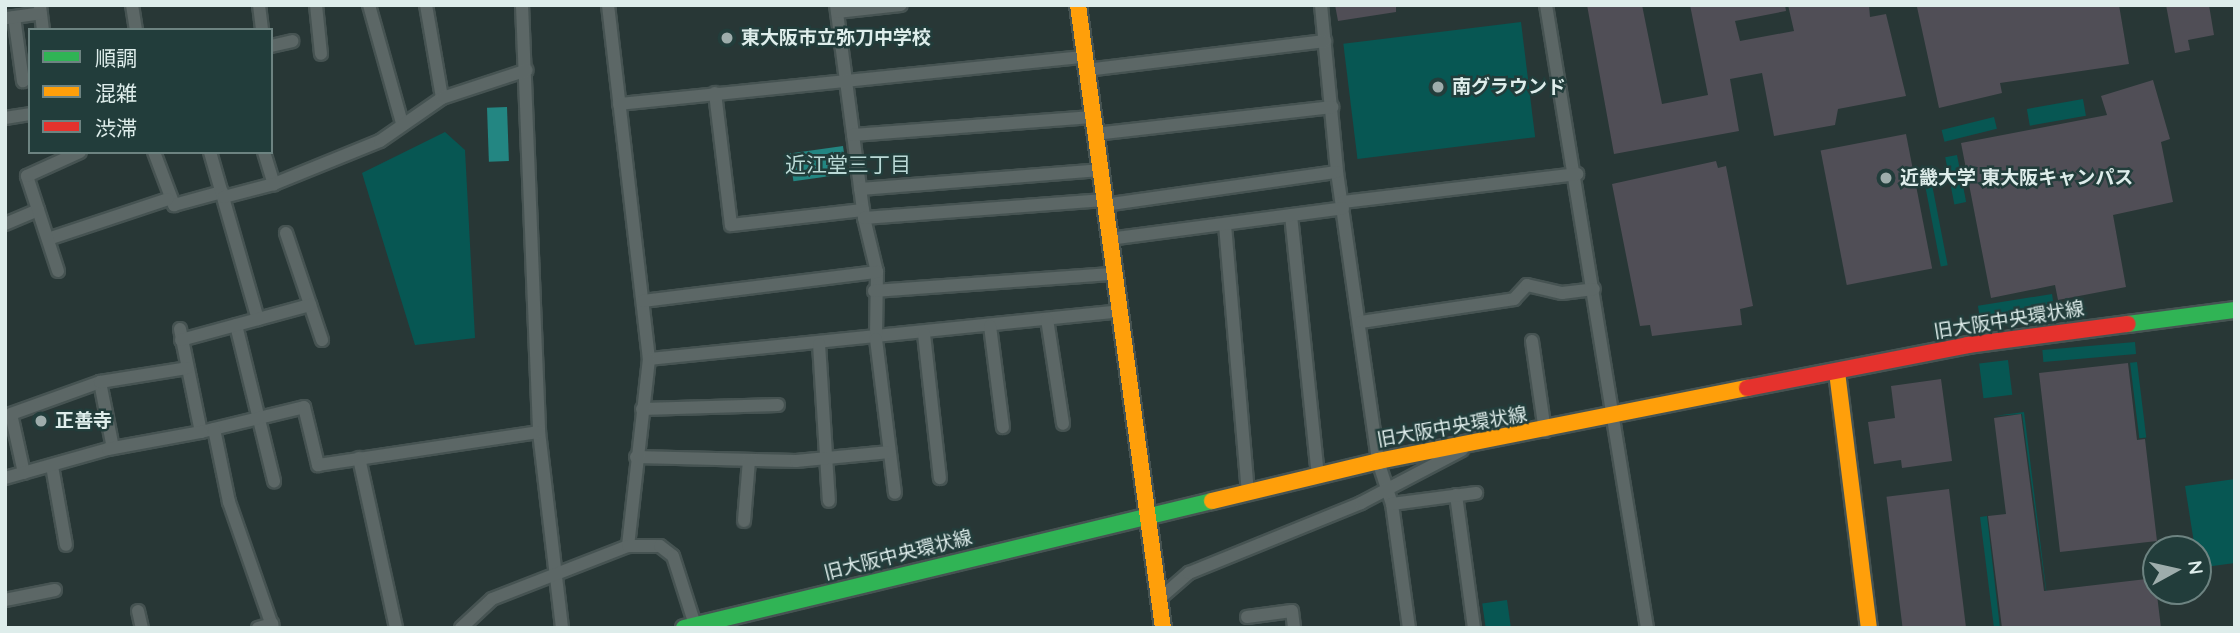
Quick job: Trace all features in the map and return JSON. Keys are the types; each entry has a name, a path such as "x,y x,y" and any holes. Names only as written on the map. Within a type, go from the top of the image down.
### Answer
{"main road":[{"path":"1078,5 1163,628"},
{"name":"旧大阪中央環状線","path":"691,627 1378,461 1613,419 1968,345 2235,310"},
{"path":"1837,372 1869,628"}],"street":[{"path":"132,5 136,28"},
{"path":"259,5 262,28"},
{"path":"316,5 321,54"},
{"path":"426,5 442,98"},
{"path":"522,5 527,70 539,432 562,628"},
{"path":"608,5 649,359 628,546"},
{"path":"895,494 876,339 874,291 877,272 863,214 836,8 901,5"},
{"path":"1321,5 1337,172 1361,323 1378,461 1392,504 1409,628"},
{"path":"1546,5 1577,174 1647,628"},
{"path":"373,6 402,123"},
{"path":"23,81 9,17 40,9 43,28"},
{"path":"273,46 292,41"},
{"path":"619,104 845,78 1085,64 1325,41"},
{"path":"155,154 168,199 174,205 274,184 380,141 402,123 442,98 527,70"},
{"path":"715,93 731,225 863,214 1104,202 1337,172"},
{"path":"853,135 1093,126 1332,107"},
{"path":"5,118 28,114"},
{"path":"58,271 27,176 76,154"},
{"path":"211,154 258,319"},
{"path":"265,154 274,184"},
{"path":"860,189 1100,170"},
{"path":"1109,239 1577,174"},
{"path":"48,239 168,199"},
{"path":"5,224 38,210"},
{"path":"1291,215 1318,475"},
{"path":"1225,225 1248,492"},
{"path":"286,233 322,340"},
{"path":"643,301 877,272"},
{"path":"874,291 1114,274"},
{"path":"1361,323 1514,299 1527,285 1562,293 1594,289"},
{"path":"258,628 273,626 229,502 187,368 181,335 236,325 310,305"},
{"path":"649,359 876,339 1119,311"},
{"path":"1047,319 1063,424"},
{"path":"236,325 274,481"},
{"path":"990,326 1003,427"},
{"path":"924,334 940,478"},
{"path":"1532,341 1545,431"},
{"path":"818,344 829,500"},
{"path":"24,473 11,414 100,382 187,368"},
{"path":"100,382 113,448"},
{"path":"642,409 778,405"},
{"path":"5,478 113,448 207,430 304,407 318,465 539,432"},
{"path":"1159,599 1189,573 1386,489 1475,443"},
{"path":"636,457 749,460 825,458 890,452"},
{"path":"359,458 396,628"},
{"path":"744,521 749,460"},
{"path":"52,466 66,545"},
{"path":"1392,504 1476,493"},
{"path":"1456,495 1474,628"},
{"path":"461,628 492,599 556,577 628,546 660,546 673,556 691,627"},
{"path":"5,600 55,590"},
{"path":"138,611 142,628"},
{"path":"1247,617 1292,611 1294,628"}],"shaded area":[{"name":"南グラウンド","path":"1521,22 1535,137 1357,159 1343,44"},
{"path":"2083,99 2086,116 2030,126 2027,109"},
{"path":"507,107 509,161 489,162 487,108"},
{"path":"1994,117 1997,129 1945,142 1942,130"},
{"path":"445,132 465,150 475,338 415,345 362,173"},
{"path":"843,146 847,174 793,181 790,154"},
{"path":"1957,155 1966,202 1954,204 1945,157"},
{"path":"1929,169 1948,265 1941,267 1922,170"},
{"path":"2052,294 2055,313 1981,324 1978,306"},
{"path":"2135,342 2136,354 2043,362 2042,350"},
{"path":"2008,360 2012,395 1983,398 1979,364"},
{"path":"2137,362 2146,437 2139,438 2130,363"},
{"path":"2024,412 2051,628 2022,414 1994,416"},
{"path":"2235,479 2235,563 2212,566 2212,535 2193,535 2185,486"},
{"path":"1987,516 2000,628 1994,628 1980,517"},
{"path":"1507,600 1511,628 1486,628 1482,603"}],"building":[{"path":"1335,5 1396,5 1396,12 1338,21"},
{"path":"1587,5 1642,5 1662,104 1708,95 1690,5 1785,5 1786,11 1735,21 1740,41 1794,31 1788,5 1869,5 1870,17 1886,14 1906,96 1838,109 1835,125 1774,136 1762,73 1730,79 1739,131 1614,154"},
{"path":"2119,5 2129,64 2000,83 2002,93 1939,108 1917,7"},
{"path":"2166,5 2209,5 2214,35 2188,40 2190,50 2175,53"},
{"path":"2153,80 2170,139 2161,142 2173,202 2113,215 2126,287 2058,300 2055,285 1991,298 1961,143 2107,115 2101,96"},
{"path":"1906,134 1932,268 1847,285 1821,151"},
{"path":"1716,161 1718,168 1726,166 1753,306 1740,309 1742,325 1652,336 1650,325 1640,326 1612,184"},
{"path":"2128,363 2137,440 2145,439 2156,535 2142,535 2142,543 2060,552 2039,373"},
{"path":"1941,379 1952,461 1902,468 1901,460 1874,464 1868,422 1895,418 1891,386"},
{"path":"2021,414 2044,591 2142,580 2142,605 2158,605 2161,628 2002,628 1988,516 2006,514 1994,418"},
{"path":"1949,489 1966,628 1903,628 1886,497"}],"traffic: fast":[{"path":"2128,324 2235,310"},
{"path":"684,628 1212,501"}],"traffic: slow":[{"path":"1078,5 1163,628"},
{"path":"1837,372 1869,628"},
{"path":"1212,501 1378,461 1747,388"}],"traffic: jam":[{"path":"1747,388 1968,345 2128,324"}],"place":[{"name":"東大阪市立弥刀中学校","path":"727,38"},
{"name":"南グラウンド","path":"1438,87"},
{"name":"近畿大学 東大阪キャンパス","path":"1886,178"},
{"name":"正善寺","path":"41,421"}],"district":[{"name":"近江堂三丁目","path":"848,164"}]}
